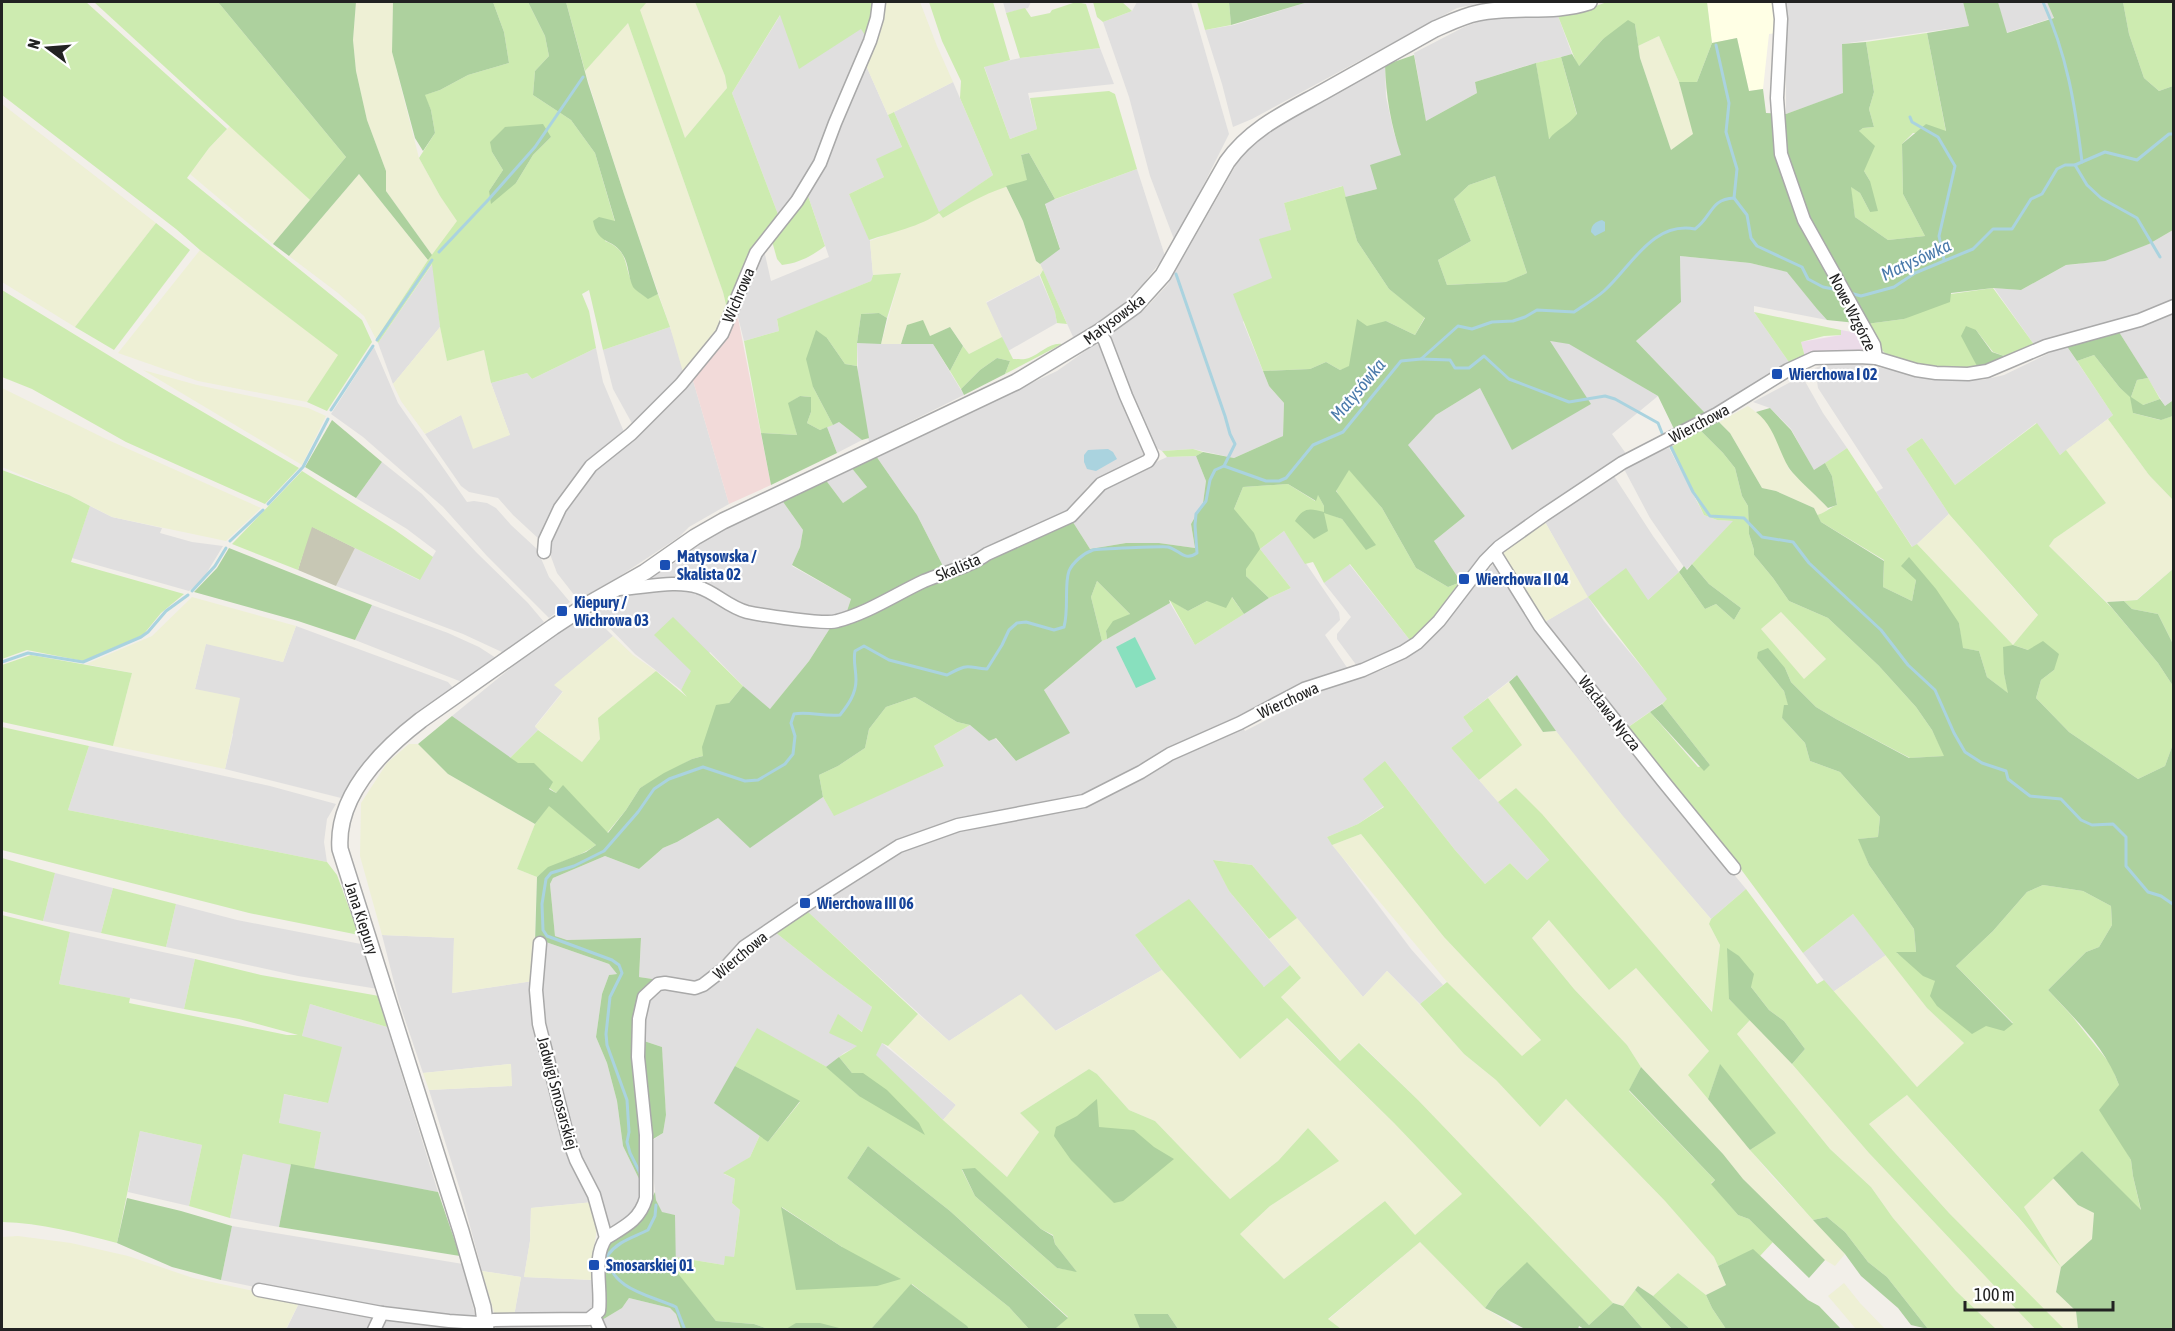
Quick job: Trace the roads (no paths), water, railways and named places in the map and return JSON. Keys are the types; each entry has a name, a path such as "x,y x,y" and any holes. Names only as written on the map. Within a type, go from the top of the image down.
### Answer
{"street":[{"name":"Wichrowa","path":"544,552 545,540 560,508 591,466 631,434 681,384 722,334 756,253 796,201 821,162 870,41 879,2"},
{"name":"Matysowska","path":"585,606 723,521 1016,382 1099,332 1135,306 1163,275 1227,162 1248,137 1280,116 1435,29 1477,13 1511,5 1565,7 1589,2"},
{"name":"Nowe Wzgórze","path":"1779,2 1781,19 1777,98 1781,154 1804,220 1874,345 1876,358 1916,370 1968,374 1987,371 2046,346 2140,320 2174,306"},
{"name":"Skalista","path":"616,589 671,585 698,587 733,607 748,612 835,622 873,607 926,581 976,562 987,554 1071,516 1101,484 1148,461 1152,455 1105,340 1099,332"},
{"name":"Wierchowa","path":"606,1238 634,1221 644,1207 646,1198 646,1135 638,1057 639,1018 644,997 651,988 665,982 695,988 703,985 724,968 744,947 899,846 958,825 1084,801 1141,772 1170,754 1240,723 1304,689 1363,670 1403,652 1417,643 1439,621 1494,552 1552,509 1622,463 1717,414 1788,370 1814,358 1837,356 1876,358"},
{"name":"Wacława Nycza","path":"1494,552 1540,626 1734,868"},
{"name":"Jana Kiepury","path":"485,1326 473,1272 446,1181 343,861 340,849 340,829 343,816 367,773 402,735 585,606"},
{"name":"Jadwigi Smosarskiej","path":"540,943 536,990 539,1024 568,1138 576,1160 594,1195 606,1238 601,1248 599,1305 594,1316"},
{"path":"259,1290 382,1313 485,1326 494,1320 583,1320 594,1316 600,1329"},
{"path":"375,1329 382,1313"}],"water":[{"path":"1602,220 1605,222 1605,231 1595,236 1591,232 1592,227"},
{"path":"1108,449 1117,459 1096,471 1087,469 1084,455 1088,450"}],"waterway":[{"path":"2043,2 2058,41 2069,80 2082,162"},
{"path":"1716,45 1729,103 1726,132 1737,169 1734,198"},
{"path":"439,252 535,147 583,77"},
{"path":"1910,117 1912,122 1938,137 1955,166 1939,236 1944,260"},
{"name":"Matysówka","path":"1850,293 1861,296 1894,287 1915,273 1973,249 1993,229 2012,229 2031,199 2042,194 2057,169 2065,165 2075,165 2105,152 2137,160 2169,134 2174,134"},
{"path":"2075,165 2087,185 2101,198 2137,218 2160,257"},
{"name":"Matysówka","path":"641,1175 627,1142 629,1132 627,1100 607,1045 610,997 622,973 619,965 612,960 547,936 543,930 542,904 546,879 551,873 574,866 604,851 638,812 654,789 669,779 703,767 745,781 758,780 785,764 793,754 795,736 791,723 794,714 840,715 855,690 855,651 864,646 889,660 947,675 967,667 987,669 1009,630 1017,623 1026,622 1054,630 1064,627 1069,571 1086,553 1093,550 1164,547 1172,548 1185,556 1197,553 1196,514 1206,501 1210,480 1215,470 1224,466 1266,481 1279,481 1286,478 1313,445 1343,432 1401,361 1421,359 1458,326 1472,329 1492,322 1513,321 1537,310 1574,312 1604,291 1654,239 1680,228 1695,229 1716,205 1726,199 1734,198 1747,215 1751,238 1757,246 1802,267 1808,279 1823,287 1838,290"},
{"path":"377,340 432,260"},
{"path":"1176,274 1235,444 1224,466"},
{"path":"331,410 373,346"},
{"path":"1421,359 1450,360 1455,368 1469,368 1484,356 1509,379 1569,402 1605,396 1615,399 1658,423 1662,433"},
{"path":"268,504 303,467 328,419"},
{"path":"1671,447 1693,492 1710,516 1744,518 1762,537 1793,542 1809,563 1881,630 1908,665 1935,690 1965,752 1982,763 2006,771 2008,779 2030,796 2061,799 2081,820 2092,825 2113,824 2126,837 2126,866 2148,892 2161,896 2174,905"},
{"path":"230,541 263,510"},
{"path":"192,591 215,566 226,548"},
{"path":"2,662 28,653 83,662 141,637 166,611 188,595"},
{"name":"Matysówka","path":"656,1205 655,1216 648,1230 621,1243 607,1256 616,1277 624,1284 644,1295 676,1307 685,1330"}],"place":[{"name":"Wierchowa I 02","path":"1777,374"},
{"name":"Matysowska / Skalista 02","path":"665,565"},
{"name":"Wierchowa II 04","path":"1464,579"},
{"name":"Kiepury / Wichrowa 03","path":"562,611"},
{"name":"Wierchowa III 06","path":"805,903"},
{"name":"Smosarskiej 01","path":"594,1265"}]}
